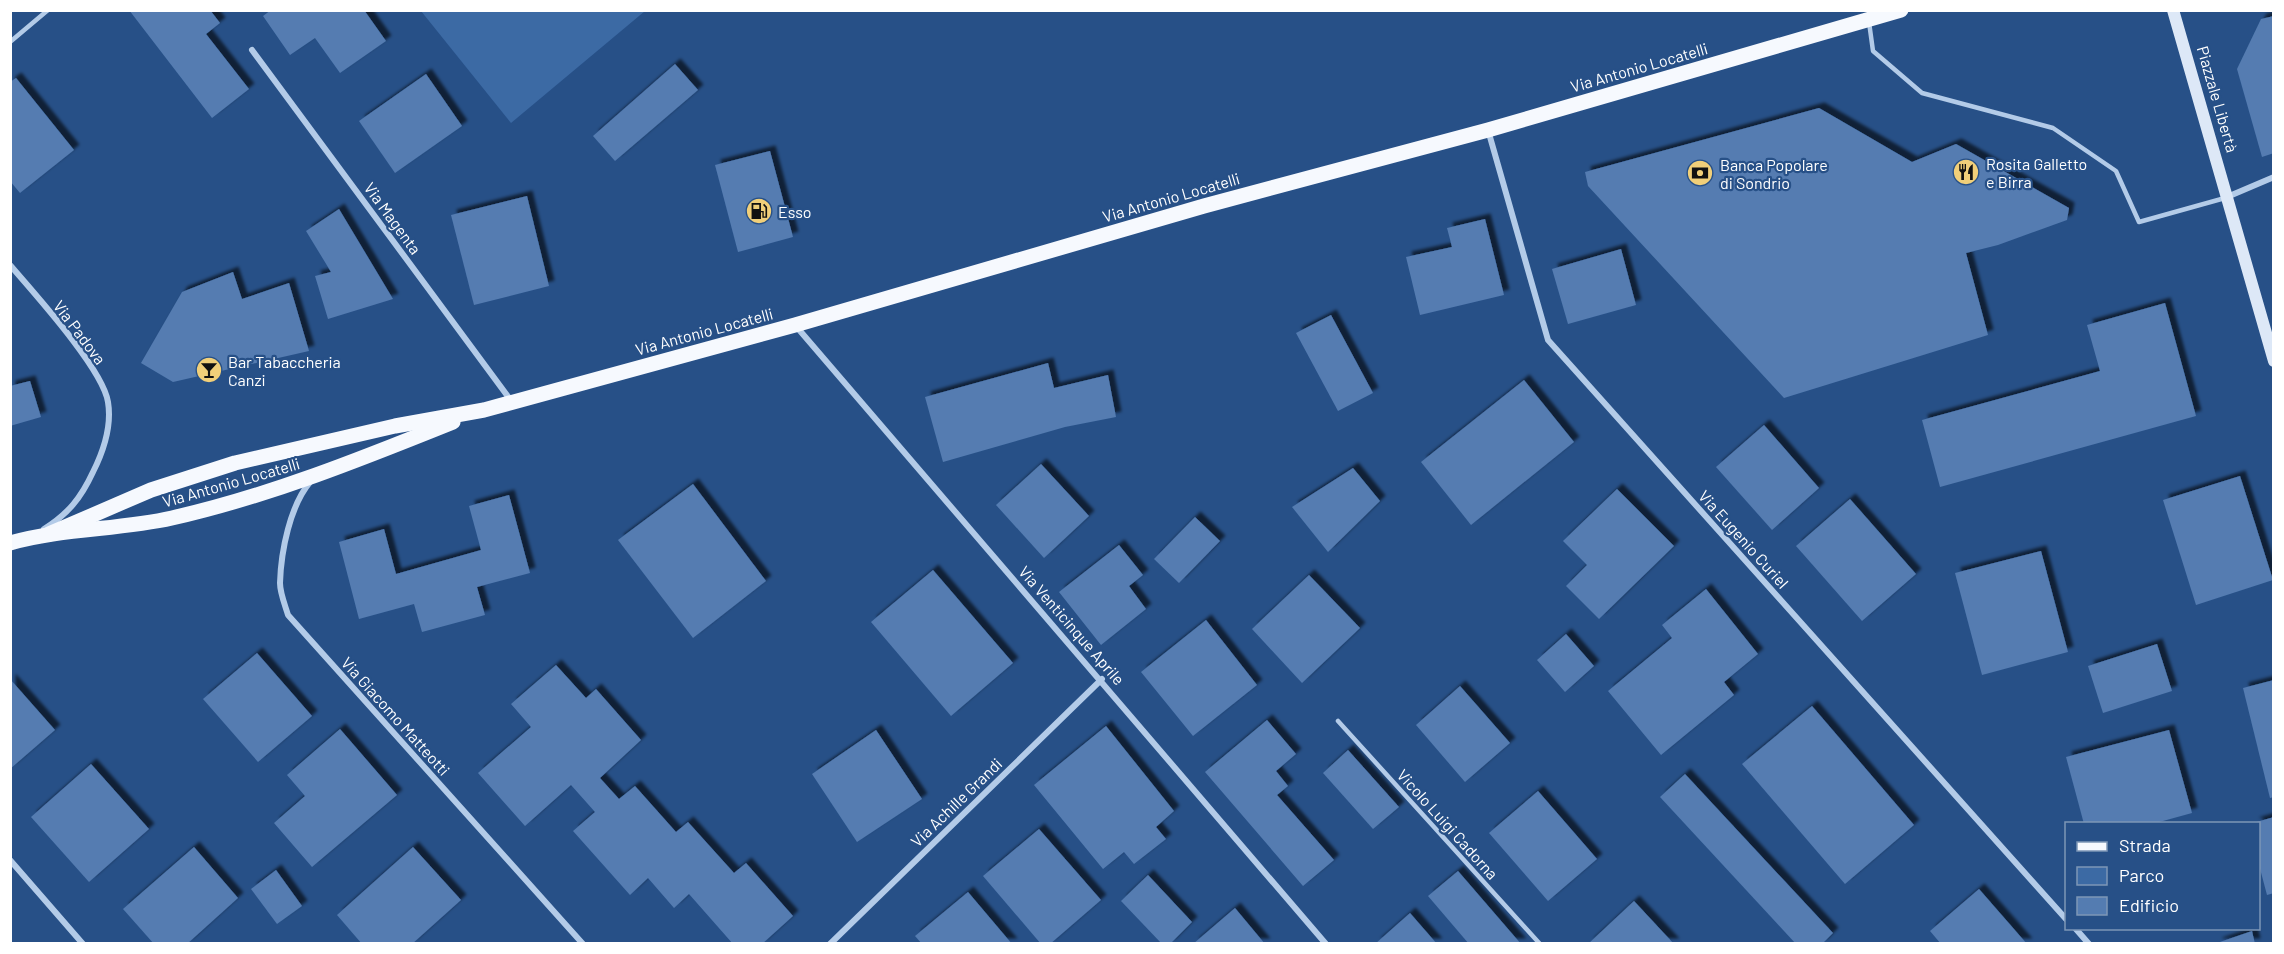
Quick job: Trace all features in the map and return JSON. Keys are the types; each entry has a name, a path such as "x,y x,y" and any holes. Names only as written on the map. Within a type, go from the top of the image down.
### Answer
{"main road":[{"path":"1869,20 1901,10"},
{"name":"Piazzale Libertà","path":"2173,10 2274,362"},
{"name":"Via Antonio Locatelli","path":"10,543 49,534 154,522 210,509 314,477 484,410 795,325 1204,206 1488,130 1869,20"},
{"name":"Via Antonio Locatelli","path":"49,534 151,490 235,463 395,426 484,410"}],"street":[{"name":"Via Magenta","path":"252,50 512,402"},
{"name":"Via Eugenio Curiel","path":"1488,130 1548,340 2065,917"},
{"path":"2228,197 2274,177"},
{"name":"Via Padova","path":"10,265 90,363 108,400 108,432 96,467 79,499 64,517 31,538"},
{"name":"Via Venticinque Aprile","path":"795,325 1102,679 1326,944"},
{"name":"Via Giacomo Matteotti","path":"314,477 300,495 284,551 280,585 288,615 583,944"},
{"name":"Via Achille Grandi","path":"830,944 1102,679"},
{"path":"10,860 82,944"},
{"path":"2077,930 2089,944"}],"lane":[{"path":"10,42 48,10"},
{"path":"1869,20 1873,51 1922,93 2053,128 2116,171 2139,222 2228,197"},
{"name":"Vicolo Luigi Cadorna","path":"1338,721 1540,944"}],"green space":[{"path":"421,11 645,11 511,123"}],"building":[{"path":"129,10 210,10 220,23 206,34 249,89 212,118"},
{"path":"271,10 364,10 386,41 340,73 315,38 290,55 263,16"},
{"path":"2274,16 2274,153 2262,157 2237,69 2261,19"},
{"path":"675,64 698,90 615,161 593,136"},
{"path":"426,74 462,126 395,173 359,121"},
{"path":"16,78 74,150 20,193 10,181 10,82"},
{"path":"1819,108 1912,162 1956,144 2069,208 2067,220 1998,245 1966,253 1988,335 1784,398 1588,186 1585,172"},
{"path":"770,151 793,237 738,252 715,165"},
{"path":"527,196 549,286 474,305 451,215"},
{"path":"339,209 393,299 328,319 315,276 331,272 306,231"},
{"path":"1485,219 1504,295 1420,315 1406,257 1452,247 1447,228"},
{"path":"1621,249 1636,305 1568,324 1552,269"},
{"path":"233,272 242,299 289,283 309,351 173,382 141,363 182,292"},
{"path":"2165,303 2196,416 1940,487 1922,420 2100,371 2087,325"},
{"path":"1331,315 1373,393 1338,411 1296,333"},
{"path":"1048,363 1054,388 1108,375 1116,417 1065,427 943,462 925,397"},
{"path":"1524,380 1574,442 1471,525 1421,462"},
{"path":"30,381 41,417 10,426 10,386"},
{"path":"1764,425 1819,488 1772,530 1716,467"},
{"path":"1041,464 1089,516 1044,558 996,505"},
{"path":"1353,468 1380,501 1328,552 1292,507"},
{"path":"2240,476 2273,580 2196,605 2163,500"},
{"path":"693,484 766,581 693,638 618,540"},
{"path":"1617,489 1674,546 1599,619 1566,586 1587,565 1563,541"},
{"path":"509,495 530,573 477,587 485,615 422,632 414,604 359,619 339,542 384,529 396,574 481,550 469,506"},
{"path":"1850,499 1916,574 1862,621 1796,546"},
{"path":"1195,517 1220,541 1179,583 1154,559"},
{"path":"1119,545 1143,575 1129,586 1146,609 1101,645 1059,592"},
{"path":"2041,551 2068,652 1982,675 1955,573"},
{"path":"933,570 1013,663 951,716 871,622"},
{"path":"1309,575 1360,628 1302,683 1252,629"},
{"path":"1706,589 1758,654 1724,682 1734,695 1661,755 1608,691 1672,638 1662,625"},
{"path":"1206,620 1257,685 1193,736 1141,672"},
{"path":"1566,634 1594,666 1565,692 1537,660"},
{"path":"2157,644 2172,691 2103,713 2088,666"},
{"path":"257,653 312,716 258,762 203,699"},
{"path":"556,665 586,698 596,689 641,740 600,778 619,799 635,786 676,832 688,822 734,873 746,863 793,916 762,944 733,944 689,894 674,908 648,878 630,895 573,831 595,812 571,785 525,826 478,773 531,727 511,704"},
{"path":"10,679 55,730 10,769"},
{"path":"2274,680 2274,797 2270,798 2243,688"},
{"path":"1460,686 1510,743 1465,782 1416,725"},
{"path":"1812,706 1914,825 1845,884 1742,764"},
{"path":"1267,720 1296,754 1276,771 1288,786 1277,795 1334,860 1303,886 1205,772"},
{"path":"1106,726 1174,811 1156,827 1166,839 1134,864 1124,852 1103,869 1034,785"},
{"path":"340,729 397,795 312,867 274,823 305,796 287,775"},
{"path":"876,730 922,799 857,842 812,774"},
{"path":"2169,730 2192,813 2159,822 2083,822 2066,757"},
{"path":"1348,750 1399,807 1373,829 1323,773"},
{"path":"91,764 149,829 89,882 31,817"},
{"path":"1685,774 1833,933 1822,944 1796,944 1660,797"},
{"path":"1538,791 1597,859 1548,901 1489,833"},
{"path":"2274,817 2274,893 2267,895 2260,869 2260,822 2256,822"},
{"path":"1039,829 1101,900 1050,944 1041,944 983,876"},
{"path":"194,847 238,898 187,944 154,944 123,909"},
{"path":"413,847 461,900 412,944 362,944 337,915"},
{"path":"276,870 302,906 277,924 251,889"},
{"path":"1458,871 1521,944 1469,944 1428,896"},
{"path":"1148,875 1192,922 1170,944 1162,944 1121,901"},
{"path":"1979,889 2027,944 1941,944 1930,931"},
{"path":"968,892 1012,944 922,944 915,936"},
{"path":"1634,901 1674,944 1588,944"},
{"path":"1235,908 1265,944 1193,944"},
{"path":"1410,913 1437,944 1375,944"},
{"path":"2252,931 2255,944 2217,944 2217,943"}],"place":[{"name":"Rosita Galletto e Birra","path":"1966,172"},
{"name":"Banca Popolare di Sondrio","path":"1700,173"},
{"name":"Esso","path":"759,211"},
{"name":"Bar Tabaccheria Canzi","path":"209,370"}]}
